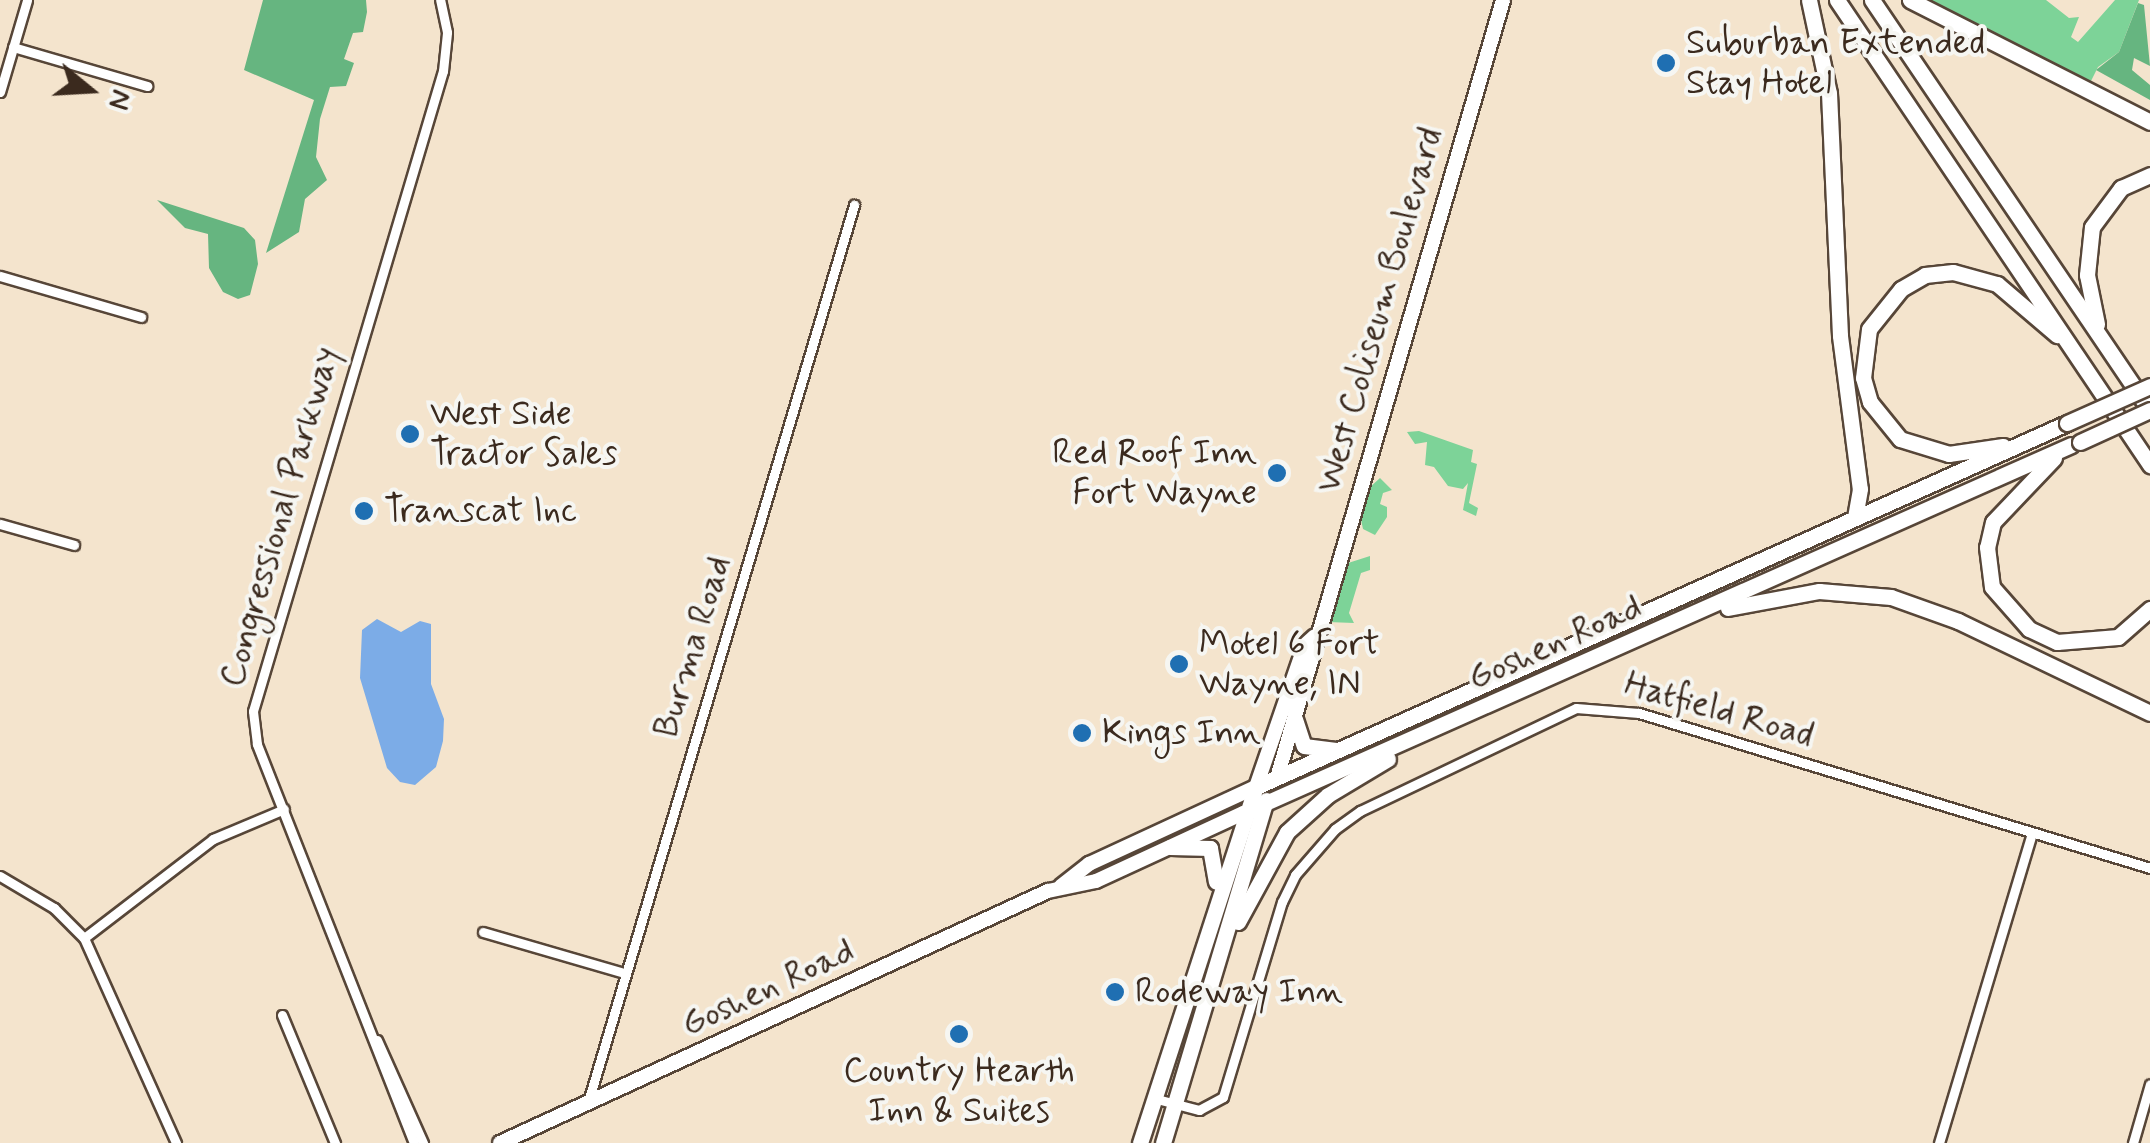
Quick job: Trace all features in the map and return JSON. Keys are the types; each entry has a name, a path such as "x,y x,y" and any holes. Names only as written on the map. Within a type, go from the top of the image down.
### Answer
{"highway":[{"path":"1809,0 1829,93 1840,336 1860,489 1855,517"},
{"path":"1837,0 2149,466"},
{"path":"1872,0 2150,411"},
{"path":"1910,0 2150,122"},
{"path":"2099,333 2087,276 2092,228 2121,188 2150,175"},
{"path":"2063,425 1992,450 1920,449 1900,439 1870,402 1863,354 1869,329 1901,289 1925,276 1953,272 2018,298 2072,348"},
{"path":"1256,787 2150,386"},
{"name":"Goshen Road","path":"1243,813 2150,411"},
{"path":"2076,443 1993,522 1987,547 1992,587 2029,630 2058,642 2118,637 2150,610"},
{"path":"1662,629 1753,600 1819,591 1892,598 1958,620 2150,713"},
{"path":"1295,719 1304,746 1340,750"},
{"path":"1212,986 1243,910 1287,832 1328,795 1446,724"},
{"name":"West Coliseum Boulevard","path":"1163,1143 1263,806 1276,778"},
{"name":"West Coliseum Boulevard","path":"1140,1143 1214,901 1243,813 1256,787"},
{"path":"1170,847 1210,848 1217,861 1214,901"}],"main road":[{"name":"West Coliseum Boulevard","path":"1276,778 1503,0"},
{"name":"West Coliseum Boulevard","path":"1256,787 1305,645 1315,636"},
{"name":"Goshen Road","path":"500,1143 1061,886 1090,864 1256,787"},
{"name":"Goshen Road","path":"1061,886 1096,881 1243,813"}],"street":[{"path":"0,92 27,0"},
{"name":"Congressional Parkway","path":"423,1143 257,744 255,690 443,72 447,32 440,0"},
{"path":"13,47 147,86"},
{"name":"Burma Road","path":"587,1105 854,205"},
{"path":"0,276 141,317"},
{"path":"0,524 74,545"},
{"name":"Hatfield Road","path":"1176,1106 1207,1110 1227,1090 1282,902 1320,843 1360,811 1576,708 1630,710 2150,868"},
{"path":"84,938 212,839 284,809"},
{"path":"1939,1143 2032,833"},
{"path":"0,876 54,908 84,938 176,1143"},
{"path":"484,932 624,973"},
{"path":"282,1014 336,1143"},
{"name":"Congressional Parkway","path":"377,1040 414,1143"},
{"path":"2132,1143 2150,1084"},
{"path":"1153,1098 1176,1106"}],"green space":[{"path":"263,0 366,0 367,12 363,32 353,33 344,59 354,63 346,86 330,87 320,119 316,157 327,180 305,199 299,232 266,253 314,100 244,70"},
{"path":"1925,0 2046,0 2069,18 2079,17 2071,37 2078,42 2115,0 2139,0 2119,52 2098,67 2090,83"},
{"path":"2138,3 2144,5 2150,66 2134,58 2132,70 2150,85 2150,100 2096,70 2119,52"},
{"path":"157,200 244,228 255,240 258,264 250,295 238,299 223,292 209,268 208,234 185,228"},
{"path":"1419,431 1473,450 1471,462 1477,464 1469,503 1478,508 1476,516 1463,510 1468,483 1463,489 1448,486 1434,467 1425,465 1427,442 1415,444 1407,432"},
{"path":"1380,478 1392,490 1383,493 1380,504 1387,507 1387,517 1375,535 1363,529 1360,515 1368,489"},
{"path":"1370,556 1370,570 1361,573 1349,613 1354,623 1328,622 1345,564"}],"water":[{"path":"377,619 401,632 420,621 431,624 431,684 444,719 443,741 436,767 415,785 400,782 387,768 360,678 362,630"}],"place":[{"name":"Suburban Extended Stay Hotel","path":"1666,63"},
{"name":"West Side Tractor Sales","path":"410,434"},
{"name":"Red Roof Inn Fort Wayne","path":"1277,473"},
{"name":"Transcat Inc","path":"364,511"},
{"name":"Motel 6 Fort Wayne, IN","path":"1179,664"},
{"name":"Kings Inn","path":"1082,733"},
{"name":"Rodeway Inn","path":"1115,992"},
{"name":"Country Hearth Inn & Suites","path":"959,1034"}]}
